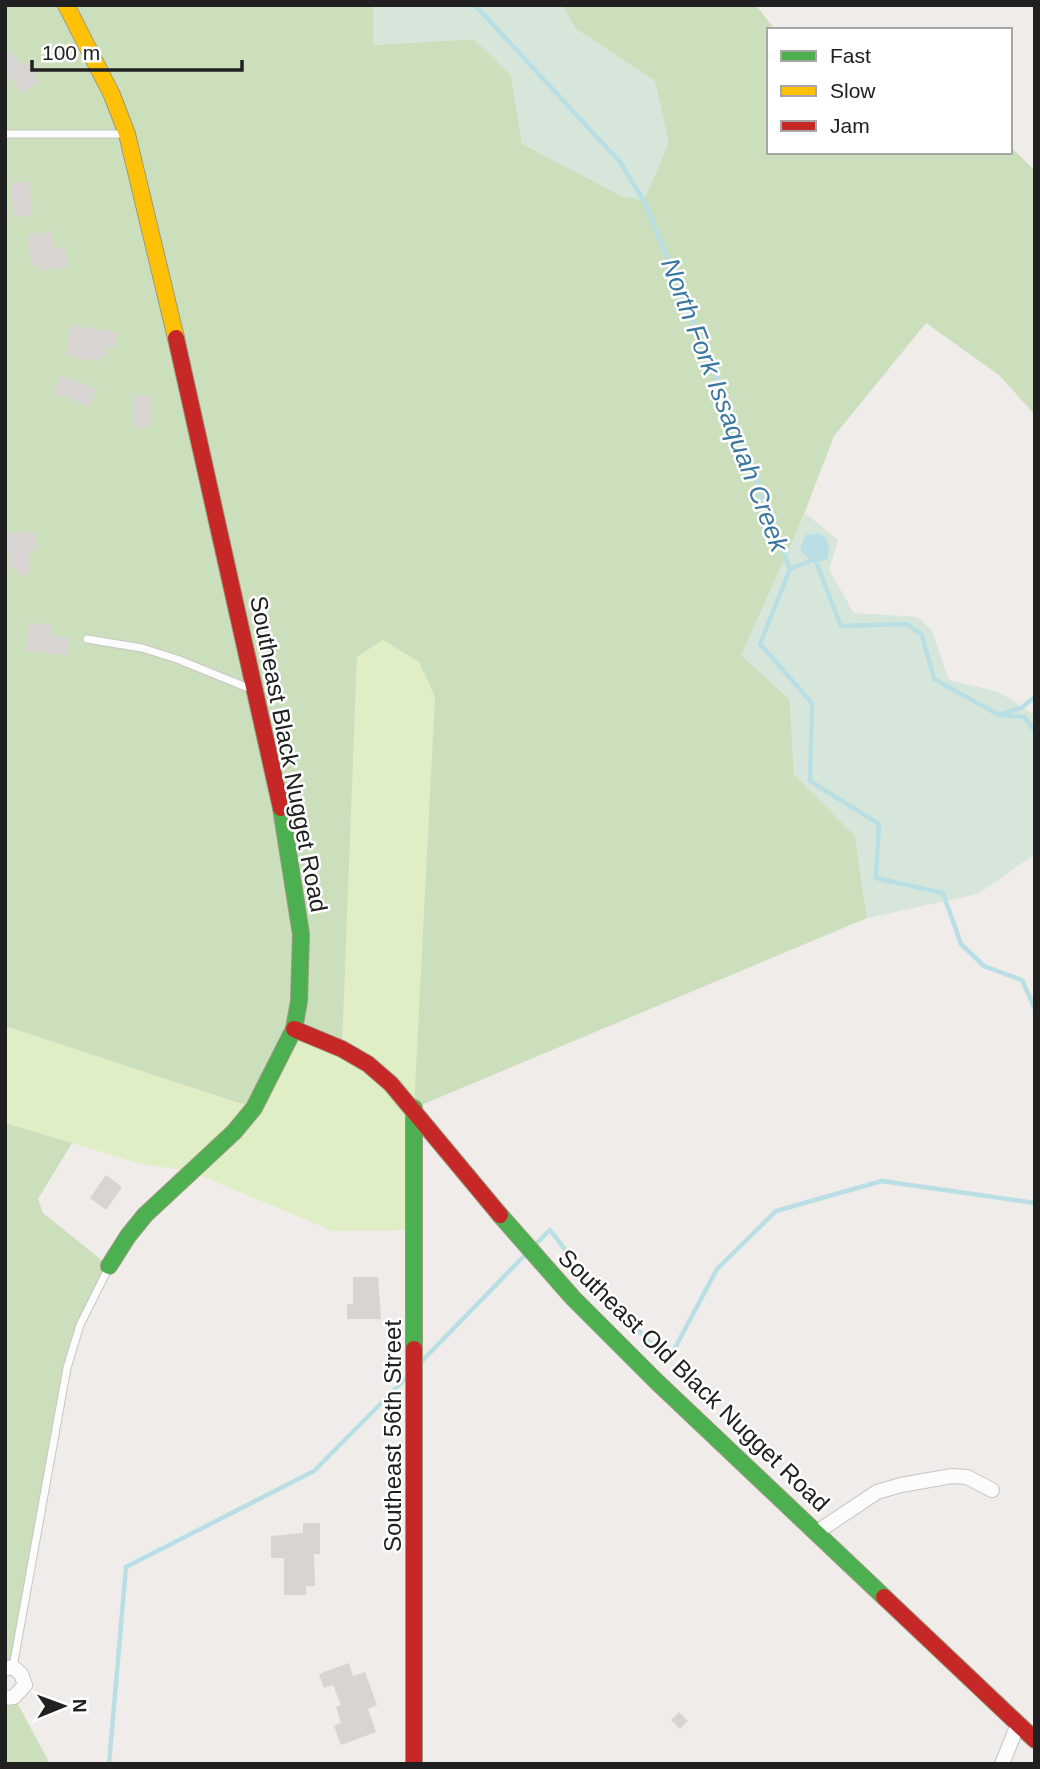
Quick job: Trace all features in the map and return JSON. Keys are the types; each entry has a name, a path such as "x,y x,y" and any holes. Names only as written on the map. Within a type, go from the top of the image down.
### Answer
{"street":[{"name":"Southeast Black Nugget Road","path":"66,5 112,95 127,134 153,235 289,847 301,934 299,1001 294,1029 268,1084 254,1108 234,1132 145,1215 109,1266"},
{"name":"Southeast Old Black Nugget Road","path":"294,1029 368,1063 391,1084 414,1108 563,1288 656,1381 1035,1740"},
{"name":"Southeast 56th Street","path":"414,1108 414,1764"},
{"path":"817,1532 877,1492 901,1485 952,1476 967,1478 992,1489"},
{"path":"5,1698 14,1697 25,1685 21,1674 9,1668"},
{"path":"1002,1764 1018,1724"}],"lane":[{"path":"5,134 127,134"},
{"path":"87,639 142,648 177,659 255,691"},
{"name":"Southeast Black Nugget Road","path":"9,1668 67,1368 80,1325 109,1266"}],"green space":[{"path":"5,5 373,5 373,45 474,39 511,75 522,144 655,81 576,29 561,5 756,5 773,28 767,28 767,154 1012,154 1012,148 1035,171 1035,415 999,375 926,323 834,436 794,540 790,700 794,774 855,836 867,918 414,1108 435,697 419,662 383,640 357,657 342,1049 294,1029 254,1108 5,1026"},
{"path":"373,5 561,5 576,29 655,81 669,142 644,201 621,196 522,144 511,75 474,39 373,45"},
{"path":"805,513 838,540 829,570 854,613 918,617 932,631 949,680 999,692 1035,717 1035,854 978,894 867,918 855,836 794,774 790,700 741,655"},
{"path":"383,640 419,662 435,697 414,1230 333,1231 190,1171 142,1164 5,1123 5,1026 253,1108 294,1029 342,1049 357,657"},
{"path":"5,1123 72,1143 38,1199 43,1213 109,1266 80,1325 67,1368 13,1667 5,1669"},
{"path":"14,1697 50,1764 5,1764 5,1698"}],"water":[{"path":"819,533 827,541 829,555 828,559 816,561 800,550 805,535"}],"building":[{"path":"12,52 21,66 27,62 40,82 23,93 14,80 11,83 5,73 5,57"},
{"path":"11,182 30,182 31,216 13,217"},
{"path":"52,231 54,249 65,247 68,267 42,271 41,265 32,266 27,235"},
{"path":"71,325 117,332 115,349 107,348 106,358 99,357 98,361 66,356"},
{"path":"61,375 96,389 90,407 54,393"},
{"path":"133,395 150,395 152,426 134,427"},
{"path":"36,532 37,550 29,550 30,575 18,575 18,569 10,569 5,533"},
{"path":"29,623 52,625 51,636 69,638 68,655 26,651"},
{"path":"106,1175 122,1187 106,1210 90,1198"},
{"path":"353,1277 378,1277 381,1319 347,1319 347,1304 353,1304"},
{"path":"303,1523 320,1523 320,1554 314,1554 315,1586 306,1586 306,1595 284,1595 284,1558 271,1558 271,1536 303,1533"},
{"path":"349,1663 353,1676 365,1672 377,1705 368,1709 376,1732 341,1745 334,1726 341,1723 336,1707 341,1705 333,1685 324,1688 319,1674"},
{"path":"679,1712 688,1721 680,1729 671,1720"}],"waterway":[{"name":"North Fork Issaquah Creek","path":"475,5 620,162 644,201 741,438 790,569 760,644 812,703 810,781 879,824 876,878 943,893 961,944 984,966 1022,980 1035,1009"},
{"path":"790,569 815,559 841,626 907,624 922,635 934,679 999,715 1024,717 1035,731"},
{"path":"1002,714 1021,708 1035,697"},
{"path":"533,1247 550,1230 587,1278 668,1361 717,1269 776,1211 882,1181 1035,1203"},
{"path":"421,1362 527,1253"},
{"path":"109,1764 126,1567 314,1471 408,1376"}],"traffic: fast":[{"path":"109,1266 145,1215 234,1132 254,1108 294,1029 299,1001 301,934 281,808"},
{"path":"414,1108 414,1349"},
{"path":"500,1215 573,1298 656,1381 884,1597"}],"traffic: slow":[{"path":"66,5 112,95 127,134 176,338"}],"traffic: jam":[{"path":"176,338 281,808"},
{"path":"294,1029 342,1049 368,1064 391,1084 500,1215"},
{"path":"414,1349 414,1764"},
{"path":"884,1597 1035,1740"}]}
